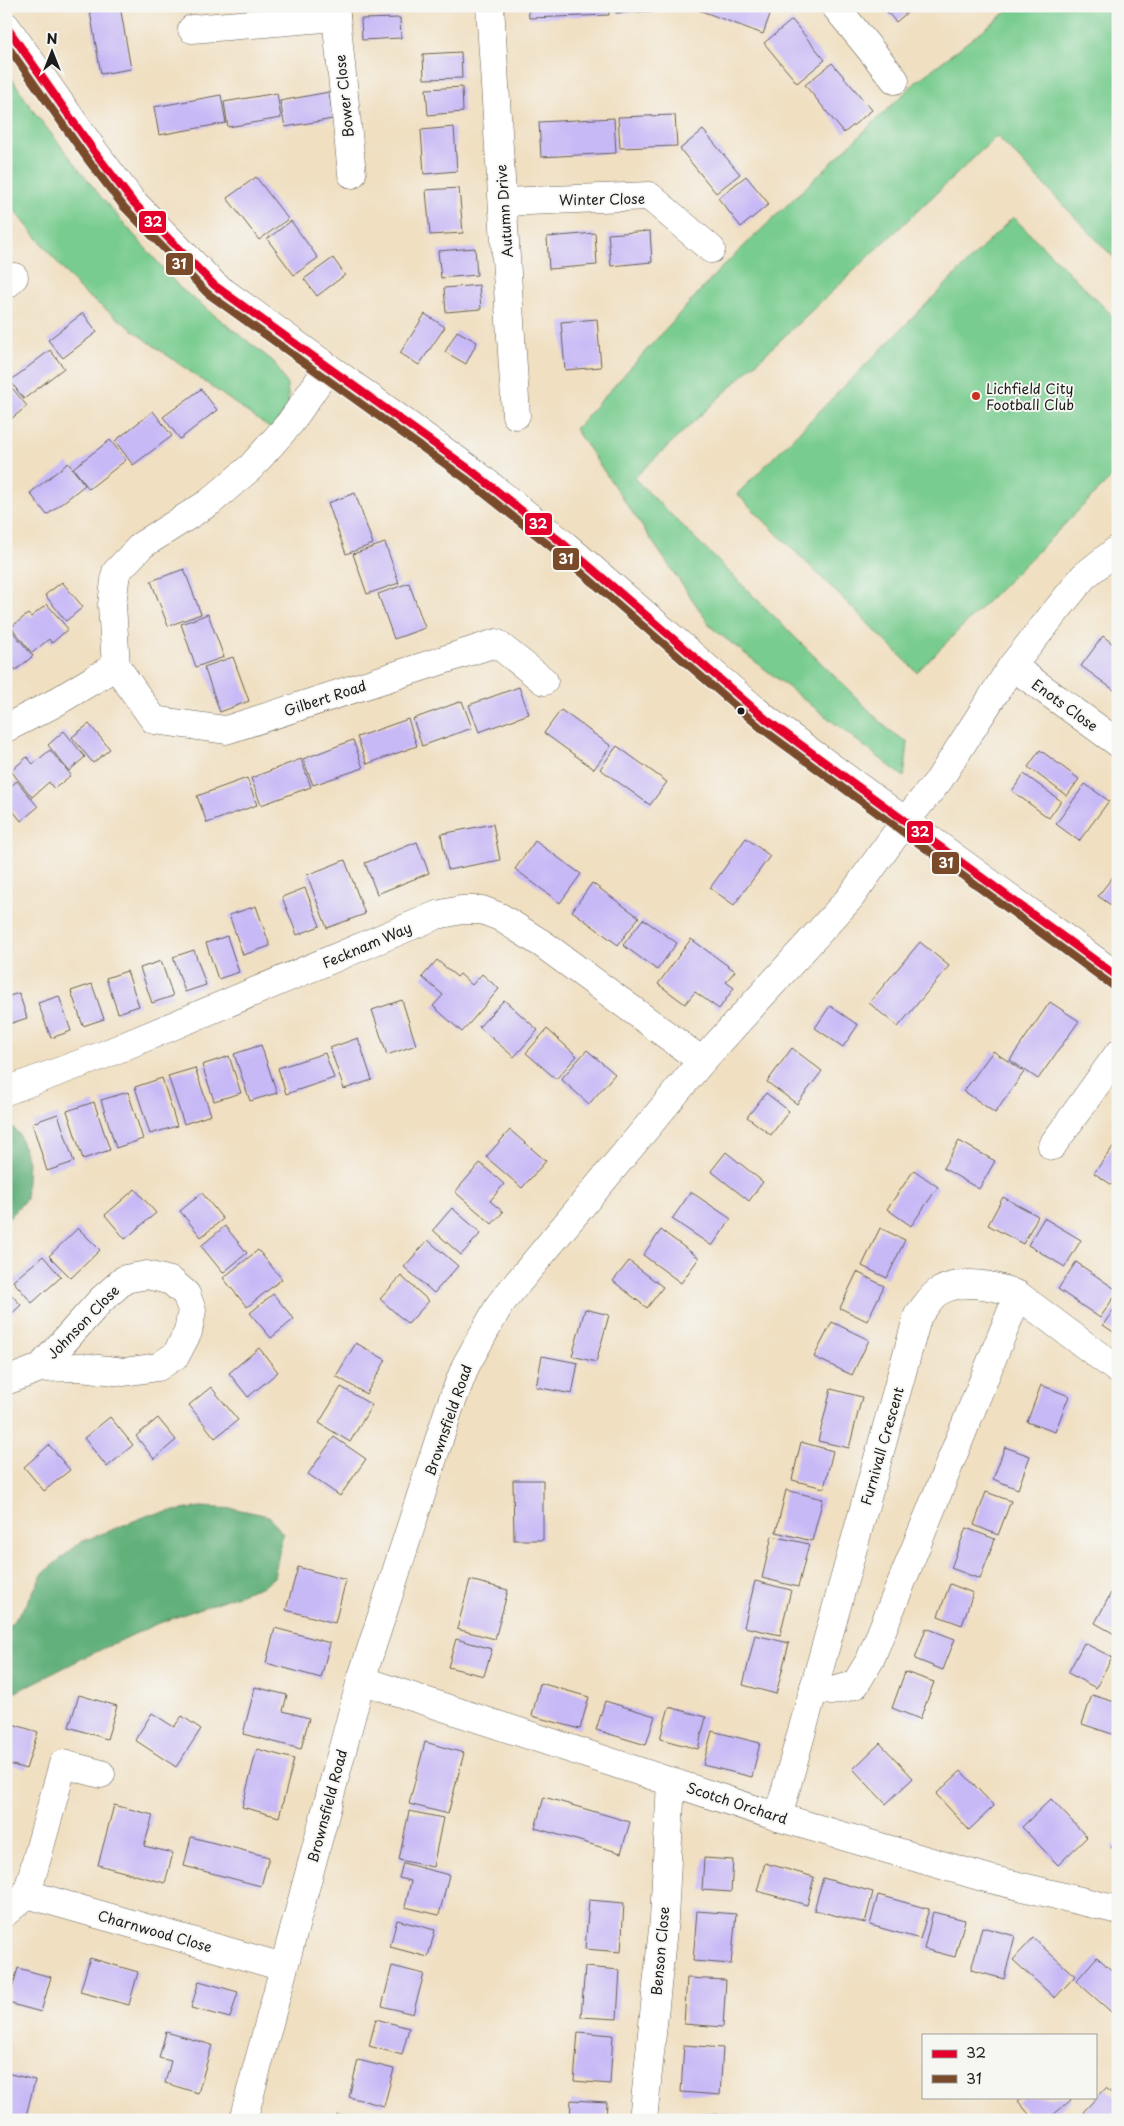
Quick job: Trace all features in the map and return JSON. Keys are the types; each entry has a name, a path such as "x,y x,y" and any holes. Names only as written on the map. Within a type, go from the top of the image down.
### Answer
{"main road":[{"name":"Autumn Drive","path":"490,6 504,202 516,415"},
{"path":"836,6 895,80"},
{"name":"Bower Close","path":"192,28 335,12 352,174"},
{"path":"6,26 96,154 132,201 214,285 472,471 566,546 767,720 1118,977"},
{"name":"Winter Close","path":"504,202 649,196 710,249"},
{"path":"6,728 53,704 116,666 112,605 116,572 142,545 210,502 252,467 290,423 328,368"},
{"name":"Brownsfield Road","path":"243,2120 361,1680 449,1409 466,1365 478,1341 500,1304 702,1061 850,898 906,820 939,780 1012,666 1084,576 1118,549"},
{"name":"Gilbert Road","path":"116,666 154,720 226,730 496,643 544,681"},
{"name":"Enots Close","path":"1012,666 1118,743"},
{"name":"Fecknam Way","path":"6,1091 101,1056 437,915 461,910 482,910 500,917 544,945 702,1061"},
{"path":"1052,1146 1118,1054"},
{"name":"Johnson Close","path":"6,1381 40,1368 81,1367 124,1372 158,1367 176,1355 188,1332 192,1310 186,1294 172,1281 147,1275 125,1279 101,1300 40,1368"},
{"name":"Furnivall Crescent","path":"778,1817 918,1316 938,1292 968,1283 1000,1287 1018,1295 1118,1370"},
{"path":"814,1687 832,1691 855,1685 870,1660 1018,1295"},
{"name":"Scotch Orchard","path":"361,1680 778,1817 986,1878 1118,1910"},
{"path":"6,1912 27,1894 63,1764 101,1774"},
{"name":"Benson Close","path":"643,2120 664,1919 671,1781"},
{"name":"Charnwood Close","path":"27,1894 283,1967"}],"green space":[{"path":"1014,6 1118,6 1118,262 997,136 634,478 888,729 908,743 904,777 712,628 575,429 720,269 916,82"},
{"path":"6,69 31,108 101,197 180,288 274,362 287,385 289,406 271,429 157,348 80,290 6,200"},
{"name":"Lichfield City Football Club","path":"1013,217 1118,321 1118,471 917,672 737,494"},
{"path":"6,1120 19,1134 28,1161 26,1199 6,1221"},
{"path":"201,1507 236,1509 269,1516 283,1534 274,1577 263,1586 154,1625 6,1697 6,1630 26,1605 43,1573 81,1542 149,1515"}],"building":[{"path":"89,6 120,6 131,69 101,74"},
{"path":"528,6 608,6 609,15 529,18"},
{"path":"616,6 690,6 691,9 616,13"},
{"path":"697,6 773,6 763,34 696,9"},
{"path":"882,6 915,6 896,22"},
{"path":"400,18 401,38 362,40 361,19"},
{"path":"792,20 825,60 797,83 764,43"},
{"path":"461,52 462,78 424,79 423,54"},
{"path":"832,63 872,110 844,133 805,85"},
{"path":"462,87 463,112 428,115 426,89"},
{"path":"329,92 333,119 285,127 280,101"},
{"path":"277,93 281,118 228,127 224,102"},
{"path":"221,95 226,123 159,135 154,107"},
{"path":"675,115 677,146 620,148 618,117"},
{"path":"614,118 616,153 541,157 539,122"},
{"path":"454,127 457,171 424,174 421,130"},
{"path":"703,130 740,174 716,193 680,149"},
{"path":"746,176 769,204 741,227 718,198"},
{"path":"256,177 288,219 259,240 227,198"},
{"path":"459,188 463,233 430,235 426,190"},
{"path":"291,221 318,258 294,275 267,239"},
{"path":"650,231 652,262 611,266 608,234"},
{"path":"595,233 597,265 549,269 547,237"},
{"path":"475,248 477,275 441,278 438,251"},
{"path":"333,258 345,275 317,296 304,279"},
{"path":"479,285 481,309 446,312 444,288"},
{"path":"83,313 97,332 63,358 48,340"},
{"path":"425,314 445,327 419,365 400,353"},
{"path":"597,319 601,367 565,370 561,322"},
{"path":"457,331 477,342 466,364 445,352"},
{"path":"50,350 64,368 24,399 10,381"},
{"path":"12,388 27,406 6,423 6,392"},
{"path":"201,389 217,410 180,439 163,417"},
{"path":"153,411 172,436 133,465 115,441"},
{"path":"110,440 126,460 89,489 73,468"},
{"path":"68,463 85,485 47,515 30,493"},
{"path":"355,493 373,544 346,554 328,503"},
{"path":"385,543 399,583 367,594 353,554"},
{"path":"184,569 201,614 168,626 151,581"},
{"path":"62,582 83,607 66,621 45,595"},
{"path":"409,583 425,628 394,639 378,594"},
{"path":"47,604 68,629 52,643 49,639 32,653 11,627 28,614 31,617"},
{"path":"208,614 224,657 196,667 181,624"},
{"path":"12,631 33,656 16,670 6,658 6,635"},
{"path":"1103,636 1118,648 1118,693 1081,666"},
{"path":"233,657 249,701 220,712 204,667"},
{"path":"6,660 13,668 6,673"},
{"path":"519,687 529,714 479,732 469,705"},
{"path":"462,701 472,728 422,746 413,719"},
{"path":"561,710 611,746 594,769 544,733"},
{"path":"408,719 417,746 367,764 357,737"},
{"path":"89,724 110,749 93,763 72,737"},
{"path":"64,731 85,757 69,771 48,745"},
{"path":"353,740 363,768 313,785 303,759"},
{"path":"617,746 667,782 650,805 600,769"},
{"path":"50,750 71,775 54,789 49,782 32,797 11,771 27,757 33,764"},
{"path":"1040,750 1079,779 1067,796 1028,767"},
{"path":"301,759 311,787 261,805 251,778"},
{"path":"1024,774 1061,801 1049,818 1012,791"},
{"path":"247,778 257,805 207,823 197,796"},
{"path":"17,781 38,807 21,821 6,802 6,790"},
{"path":"1085,784 1109,801 1079,841 1056,824"},
{"path":"493,824 500,860 448,870 441,834"},
{"path":"746,838 770,856 734,905 710,888"},
{"path":"535,841 581,874 560,903 515,869"},
{"path":"417,842 429,873 377,894 365,863"},
{"path":"345,860 365,914 327,928 307,875"},
{"path":"1118,870 1118,910 1098,896"},
{"path":"592,883 639,917 618,945 572,911"},
{"path":"305,888 320,926 297,935 282,897"},
{"path":"256,906 270,946 243,955 229,915"},
{"path":"643,919 677,943 657,970 623,945"},
{"path":"227,936 239,972 218,979 206,943"},
{"path":"691,939 735,971 726,982 734,988 719,1009 695,992 685,1004 658,984"},
{"path":"920,942 949,966 898,1027 869,1003"},
{"path":"194,950 206,985 185,992 173,957"},
{"path":"437,960 457,977 460,974 472,985 482,974 499,989 462,1032 433,1006 443,995 422,977"},
{"path":"161,961 173,996 152,1003 140,968"},
{"path":"127,971 139,1006 118,1013 106,978"},
{"path":"92,984 104,1019 83,1026 71,991"},
{"path":"19,993 27,1018 6,1025 6,997"},
{"path":"59,996 71,1031 51,1038 38,1003"},
{"path":"402,1000 416,1045 387,1055 372,1010"},
{"path":"504,1000 538,1030 514,1057 479,1027"},
{"path":"1050,1002 1079,1021 1038,1079 1010,1060"},
{"path":"830,1006 858,1025 843,1047 815,1028"},
{"path":"547,1029 577,1056 556,1079 526,1053"},
{"path":"358,1038 372,1080 344,1089 330,1048"},
{"path":"261,1045 277,1093 250,1101 234,1054"},
{"path":"792,1048 822,1071 797,1104 767,1082"},
{"path":"587,1050 615,1074 589,1104 561,1079"},
{"path":"993,1051 1024,1072 995,1113 964,1091"},
{"path":"325,1053 334,1078 286,1094 278,1068"},
{"path":"229,1056 241,1093 214,1101 202,1065"},
{"path":"195,1068 211,1115 184,1124 168,1076"},
{"path":"162,1078 177,1126 150,1134 135,1087"},
{"path":"128,1092 143,1139 116,1148 101,1100"},
{"path":"766,1093 789,1111 771,1135 747,1117"},
{"path":"94,1102 110,1150 83,1159 67,1111"},
{"path":"58,1114 74,1162 47,1171 32,1123"},
{"path":"510,1130 546,1161 522,1188 486,1157"},
{"path":"1118,1140 1118,1189 1094,1173"},
{"path":"959,1141 995,1161 979,1189 943,1168"},
{"path":"726,1152 763,1182 749,1201 711,1171"},
{"path":"480,1163 504,1184 490,1201 503,1212 492,1224 455,1192"},
{"path":"914,1170 938,1187 911,1226 887,1209"},
{"path":"135,1189 156,1213 125,1239 105,1215"},
{"path":"691,1192 731,1219 712,1246 672,1219"},
{"path":"202,1193 223,1219 201,1237 180,1211"},
{"path":"1003,1197 1038,1216 1023,1244 988,1225"},
{"path":"452,1208 481,1233 461,1255 433,1230"},
{"path":"1044,1218 1081,1240 1065,1267 1028,1245"},
{"path":"225,1226 247,1253 223,1273 201,1246"},
{"path":"78,1228 100,1250 71,1278 49,1256"},
{"path":"880,1228 905,1240 887,1278 862,1266"},
{"path":"661,1230 699,1258 681,1283 643,1255"},
{"path":"428,1240 458,1266 434,1293 404,1267"},
{"path":"258,1250 282,1279 247,1307 223,1278"},
{"path":"43,1256 61,1277 32,1303 13,1281"},
{"path":"629,1261 663,1287 647,1308 613,1281"},
{"path":"1076,1262 1118,1291 1100,1318 1058,1289"},
{"path":"857,1272 884,1286 867,1321 840,1308"},
{"path":"401,1276 429,1301 408,1324 380,1299"},
{"path":"6,1289 21,1305 6,1319"},
{"path":"273,1294 294,1319 271,1338 250,1313"},
{"path":"1118,1303 1118,1335 1103,1325"},
{"path":"585,1309 609,1315 596,1362 572,1356"},
{"path":"832,1322 869,1340 852,1375 814,1357"},
{"path":"356,1343 386,1360 366,1394 336,1376"},
{"path":"259,1348 278,1372 248,1397 229,1373"},
{"path":"542,1356 578,1363 572,1394 536,1387"},
{"path":"1041,1385 1069,1396 1055,1432 1027,1422"},
{"path":"211,1387 238,1420 215,1438 189,1405"},
{"path":"341,1387 372,1405 350,1442 319,1423"},
{"path":"831,1389 862,1397 849,1448 818,1441"},
{"path":"110,1417 133,1445 107,1467 84,1438"},
{"path":"158,1418 176,1440 154,1459 136,1436"},
{"path":"334,1437 366,1459 340,1496 308,1474"},
{"path":"801,1442 833,1451 824,1488 792,1480"},
{"path":"49,1445 70,1470 44,1491 24,1467"},
{"path":"1005,1447 1030,1456 1018,1489 993,1479"},
{"path":"513,1480 543,1480 543,1540 514,1540"},
{"path":"786,1490 823,1499 812,1541 776,1532"},
{"path":"986,1492 1011,1501 998,1535 974,1525"},
{"path":"966,1528 995,1539 980,1579 951,1568"},
{"path":"772,1536 809,1544 798,1587 762,1578"},
{"path":"298,1567 346,1580 335,1623 286,1610"},
{"path":"470,1580 508,1590 495,1639 457,1629"},
{"path":"755,1581 791,1590 780,1635 744,1627"},
{"path":"950,1584 973,1593 962,1625 938,1616"},
{"path":"1111,1593 1118,1597 1118,1636 1095,1623"},
{"path":"275,1628 330,1643 321,1678 266,1663"},
{"path":"926,1628 955,1639 943,1670 915,1659"},
{"path":"755,1635 789,1643 776,1694 743,1685"},
{"path":"456,1639 492,1649 484,1676 448,1667"},
{"path":"1084,1643 1112,1657 1096,1688 1068,1673"},
{"path":"905,1672 934,1682 920,1719 892,1708"},
{"path":"540,1683 589,1697 580,1729 532,1716"},
{"path":"255,1687 287,1695 283,1711 309,1718 301,1749 243,1734"},
{"path":"79,1695 117,1706 107,1739 69,1727"},
{"path":"1092,1695 1118,1703 1118,1736 1082,1724"},
{"path":"605,1701 655,1716 646,1745 596,1730"},
{"path":"669,1707 706,1717 698,1749 660,1739"},
{"path":"152,1713 174,1727 182,1716 201,1729 176,1767 135,1740"},
{"path":"6,1722 38,1732 26,1769 6,1763"},
{"path":"712,1731 760,1743 752,1777 703,1765"},
{"path":"425,1742 464,1753 448,1814 409,1804"},
{"path":"880,1743 913,1778 886,1804 853,1769"},
{"path":"257,1749 294,1759 279,1817 242,1807"},
{"path":"961,1771 994,1806 969,1830 936,1794"},
{"path":"544,1797 630,1822 621,1853 535,1828"},
{"path":"1051,1799 1087,1837 1058,1865 1022,1827"},
{"path":"114,1805 153,1815 144,1846 173,1853 165,1883 98,1865"},
{"path":"409,1811 443,1818 433,1867 399,1860"},
{"path":"191,1837 269,1857 261,1886 184,1866"},
{"path":"1118,1841 1118,1855 1111,1847"},
{"path":"704,1858 733,1860 731,1892 702,1890"},
{"path":"403,1863 449,1875 439,1915 405,1907 411,1881 399,1878"},
{"path":"765,1863 814,1877 807,1905 757,1891"},
{"path":"823,1878 873,1892 865,1923 814,1910"},
{"path":"878,1895 929,1909 920,1939 870,1925"},
{"path":"589,1900 624,1903 621,1952 585,1949"},
{"path":"697,1911 736,1914 731,1964 693,1961"},
{"path":"933,1912 965,1920 955,1957 924,1949"},
{"path":"397,1920 435,1930 428,1957 390,1947"},
{"path":"982,1927 1015,1936 1004,1979 971,1970"},
{"path":"1033,1938 1075,1976 1055,1998 1013,1960"},
{"path":"1097,1957 1118,1976 1118,2018 1076,1981"},
{"path":"90,1958 138,1972 129,2005 80,1992"},
{"path":"392,1966 424,1974 413,2014 382,2006"},
{"path":"585,1967 620,1970 617,2019 581,2017"},
{"path":"18,1968 51,1977 41,2012 8,2003"},
{"path":"687,1978 726,1980 723,2027 684,2024"},
{"path":"199,1981 238,1992 230,2018 191,2008"},
{"path":"376,2019 409,2028 402,2055 369,2046"},
{"path":"166,2032 212,2045 198,2093 165,2083 171,2061 159,2058"},
{"path":"578,2032 613,2035 610,2084 574,2081"},
{"path":"684,2045 723,2048 720,2095 681,2092"},
{"path":"358,2060 394,2069 384,2106 349,2097"},
{"path":"6,2073 35,2080 25,2120 6,2120"},
{"path":"1106,2088 1118,2099 1118,2120 1091,2120 1083,2112"},
{"path":"1022,2098 1070,2098 1071,2100 1047,2120 1034,2120 1018,2101"},
{"path":"571,2100 607,2102 606,2120 570,2120"},
{"path":"699,2113 739,2116 739,2120 699,2120"},
{"path":"337,2115 355,2119 355,2120 336,2120"}],"transit line":[{"name":"32","path":"6,26 96,154 132,201 214,285 472,471 566,546 767,720 1118,977"},
{"name":"31","path":"6,44 88,160 124,207 207,293 466,479 560,554 761,728 1112,985"}],"place":[{"name":"Lichfield City Football Club","path":"976,396"}]}
